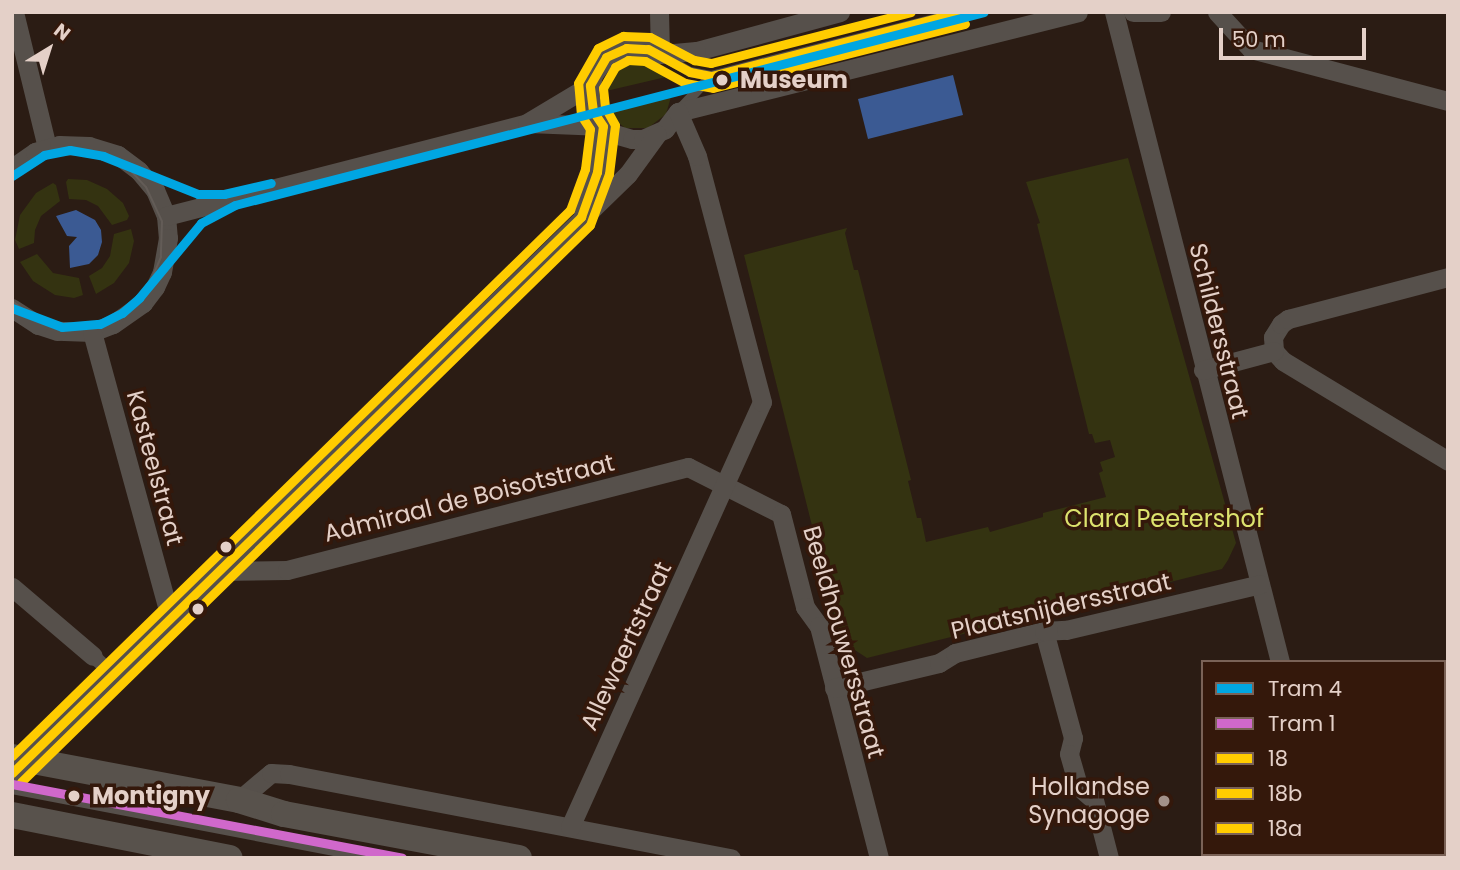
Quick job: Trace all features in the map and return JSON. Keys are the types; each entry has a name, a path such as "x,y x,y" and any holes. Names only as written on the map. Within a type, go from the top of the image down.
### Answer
{"main road":[{"path":"17,763 239,800 284,814 519,858"},
{"path":"12,815 230,858"}],"street":[{"path":"14,12 47,147"},
{"path":"659,12 660,54"},
{"path":"581,218 597,172 603,127 593,111 590,85 599,65 616,51 636,47 660,54 696,51 840,12"},
{"path":"17,763 113,674 628,174 657,134 678,112 1077,12"},
{"name":"Schildersstraat","path":"1114,12 1203,370 1279,660"},
{"path":"1133,12 1161,12"},
{"path":"1217,12 1251,49 1448,101"},
{"path":"166,216 527,123 590,85"},
{"path":"678,112 697,156 762,402 726,486"},
{"path":"527,123 603,127 632,139 657,134"},
{"path":"12,168 47,147 80,145 118,155 146,178 166,216 167,254 155,287 130,314 92,332 47,328 12,308"},
{"path":"1448,277 1288,319 1281,324 1273,337 1274,351 1283,361 1448,461"},
{"name":"Kasteelstraat","path":"92,332 170,618"},
{"path":"1203,370 1274,351"},
{"name":"Admiraal de Boisotstraat","path":"218,571 287,570 688,467 726,486"},
{"name":"Beeldhouwersstraat","path":"726,486 781,514 805,607 819,626 879,858"},
{"name":"Allewaertstraat","path":"570,827 726,486"},
{"name":"Plaatsnijdersstraat","path":"834,688 939,663 955,653 1044,631 1066,630 1260,584"},
{"path":"12,587 113,674"},
{"path":"1044,631 1073,738 1069,754 1078,786 1094,800 1109,858"},
{"path":"239,800 271,773 280,773 731,858"}],"lane":[{"path":"660,54 690,72 711,76 962,12"},
{"path":"678,112 711,76"},
{"path":"12,789 369,858"}],"green space":[{"path":"634,60 651,64 666,77 602,92 613,70"},
{"path":"671,97 666,114 648,128 625,128 607,113"},
{"name":"Clara Peetershof","path":"1128,158 1236,543 1228,560 1222,569 867,658 841,641 744,255 847,228 845,233 854,270 858,270 911,480 908,481 917,518 921,518 926,542 988,527 990,532 1043,517 1043,513 1106,497 1099,473 1103,471 1100,462 1115,457 1110,440 1095,443 1092,434 1089,434 1037,224 1040,223 1026,182"},
{"path":"68,179 87,180 107,189 123,203 129,216 127,220 112,225 98,206 86,200 69,199 66,182"},
{"path":"53,183 60,201 41,216 35,230 34,243 19,249 15,240 20,215 36,193"},
{"path":"131,229 134,241 129,263 114,283 96,294 89,276 102,268 110,256 114,234"},
{"path":"37,254 53,273 79,278 83,295 74,298 55,295 33,281 20,262"}],"water":[{"path":"953,75 963,115 868,139 858,99"},
{"path":"76,210 95,220 101,230 102,242 98,255 89,264 70,268 69,246 77,237 67,236 56,216"}],"tram line":[{"name":"4","path":"12,308 62,327 100,324 122,313 139,298 201,223 235,205 984,12"},
{"name":"4","path":"12,176 44,155 70,150 103,156 198,194 224,194 271,183"},
{"path":"112,159 131,171 146,187 162,222 161,257 147,290"},
{"path":"12,301 38,320"},
{"name":"1","path":"12,784 402,858"}],"transit line":[{"name":"18a","path":"12,756 570,210 585,169 590,129 581,115 578,83 598,48 623,36 650,37 694,60 711,63 911,12"},
{"name":"18","path":"12,773 581,217 597,172 603,126 593,111 590,85 606,57 626,48 648,49 690,72 711,76 961,12"},
{"name":"18b","path":"21,782 590,225 609,174 615,125 605,107 603,88 615,67 628,60 645,61 685,83 713,88 965,24"}],"place":[{"name":"Museum","path":"722,80"},
{"name":"Montigny","path":"74,796"},
{"name":"Hollandse Synagoge","path":"1164,801"}]}
